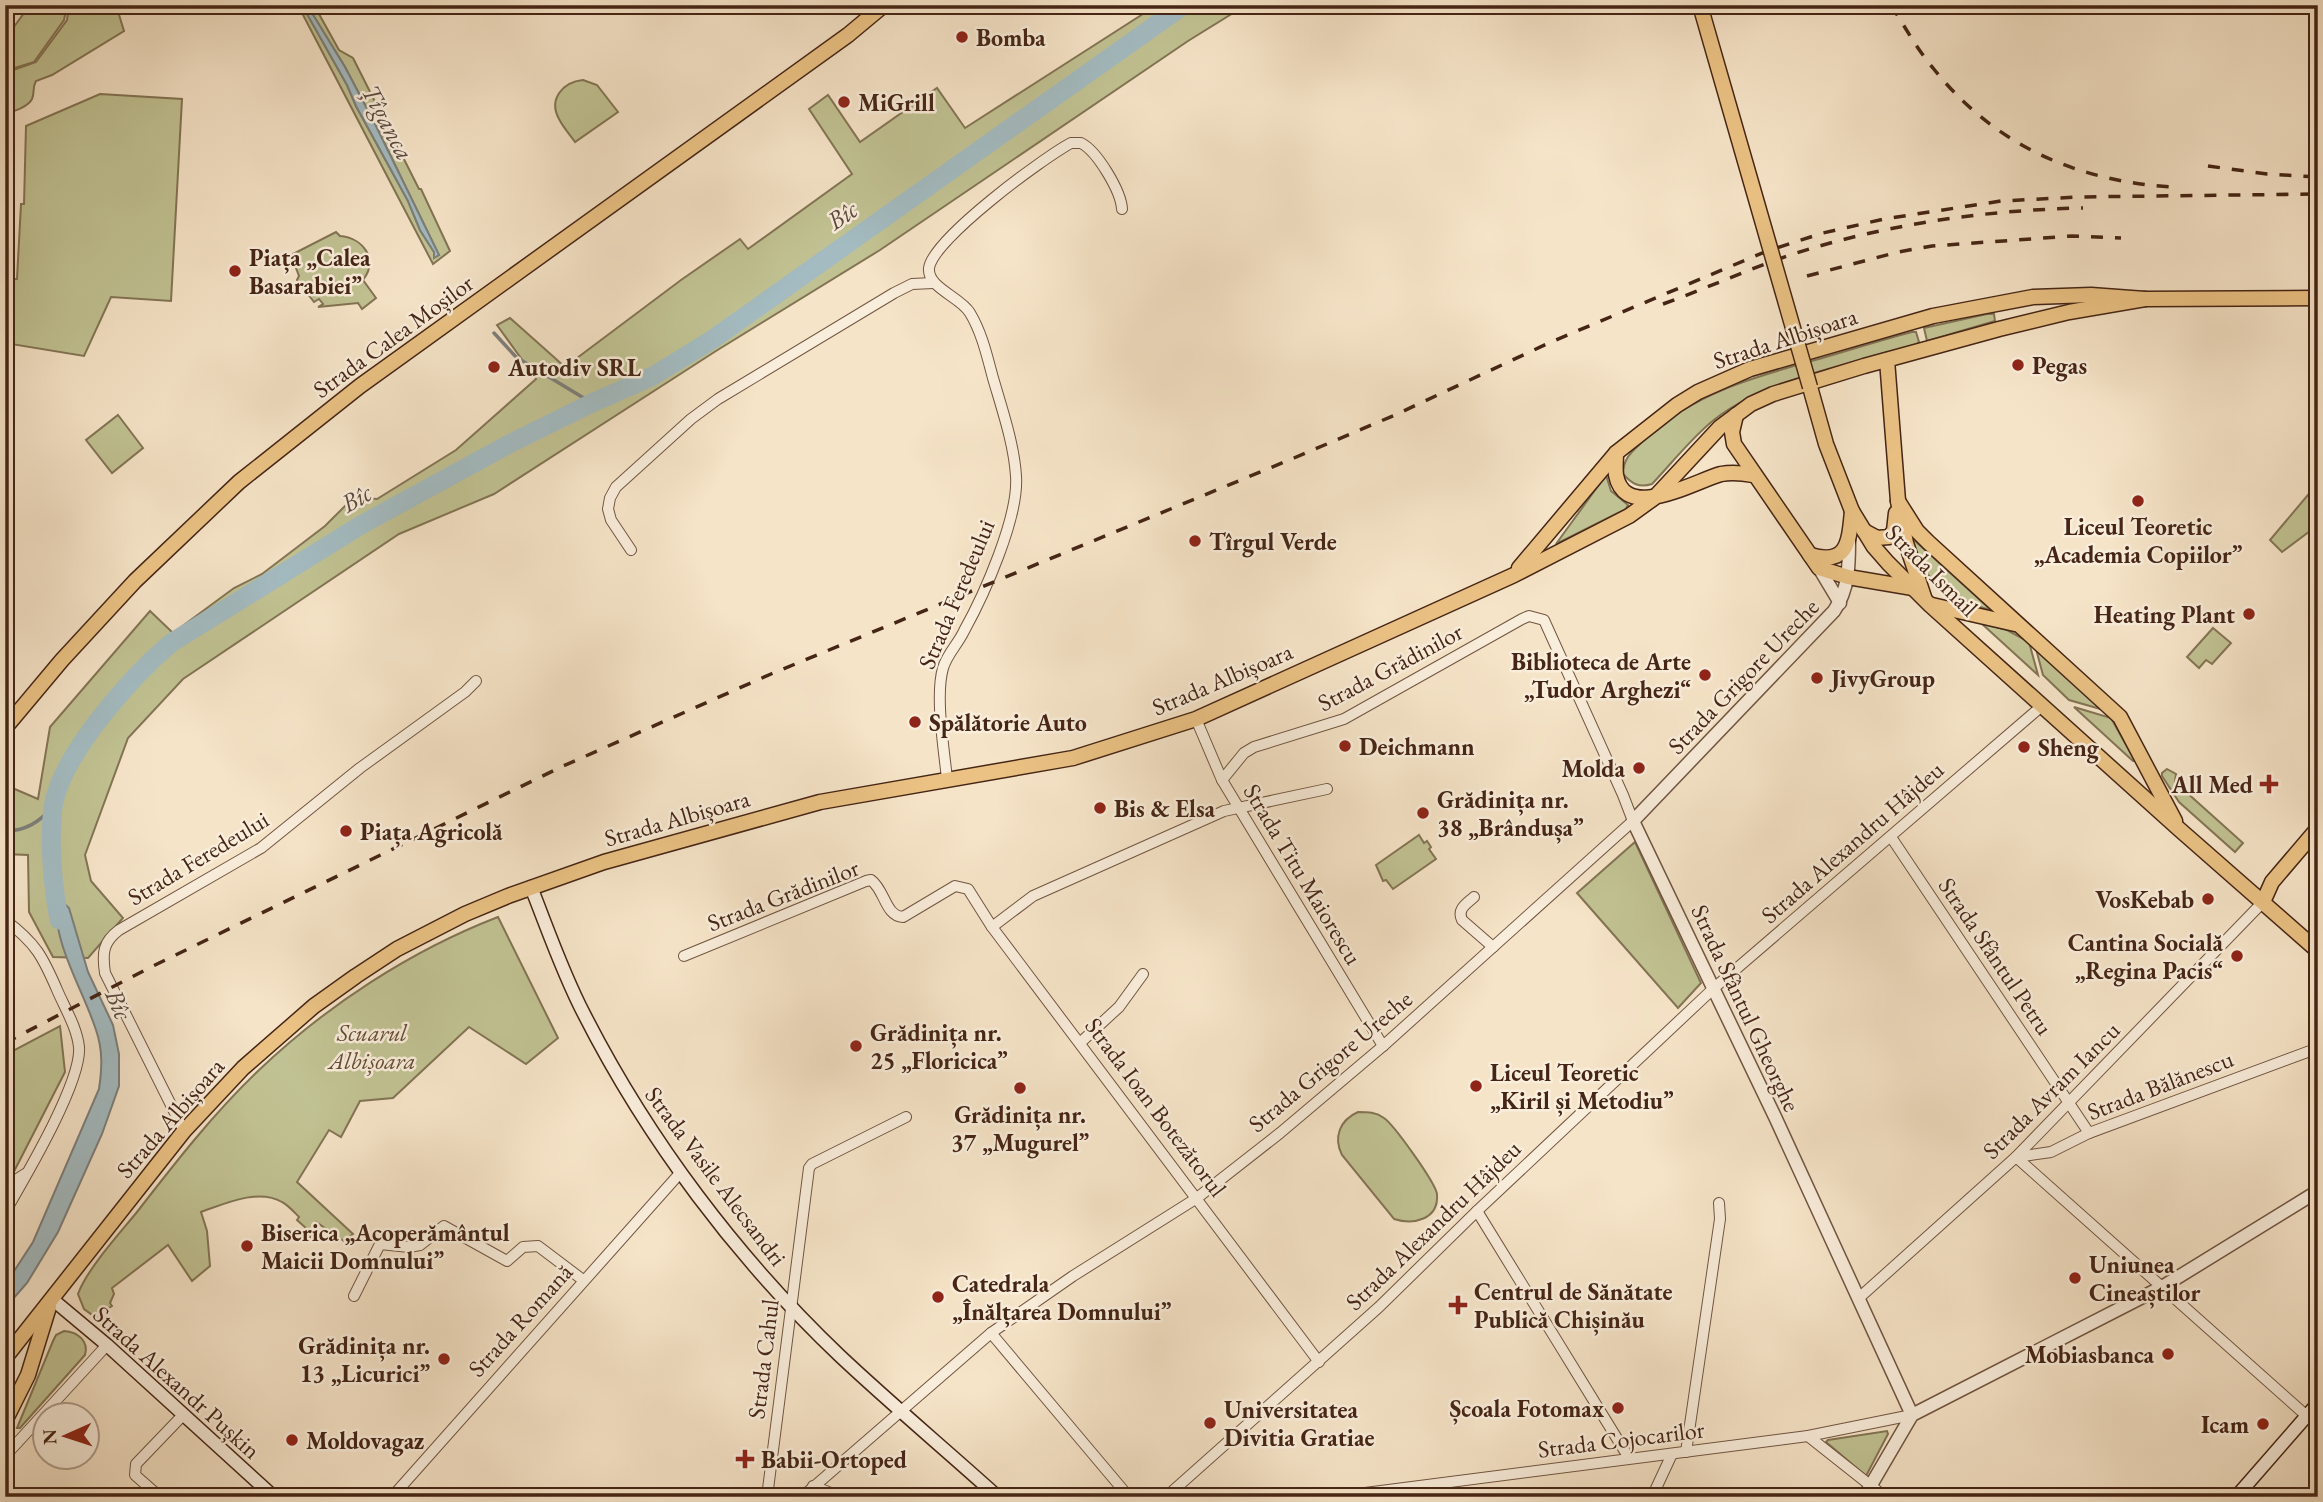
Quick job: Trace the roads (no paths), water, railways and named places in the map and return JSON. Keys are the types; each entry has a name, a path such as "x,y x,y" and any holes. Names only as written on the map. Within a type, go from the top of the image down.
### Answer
{"main road":[{"name":"Strada Calea Moșilor","path":"5,728 62,660 135,581 239,482 360,386 852,32 884,5"},
{"name":"Strada Calea Moșilor","path":"852,32 897,5"},
{"name":"Strada Ismail","path":"1700,5 1826,444 1862,530 1874,547 1927,602 2318,951"},
{"name":"Strada Albișoara","path":"1514,575 1616,453 1677,405 1734,374 1919,320 1991,304 2062,296 2145,299 2318,298"},
{"name":"Strada Albișoara","path":"5,1358 184,1131 243,1068 314,1006 356,976 397,949 466,914 531,887 604,862 820,802 1073,758 1196,719 1514,575 1629,516 1654,498 1720,427 1751,404 1773,394 1999,329 2069,312 2145,299"},
{"path":"1991,304 1997,306 2002,314 2003,324 1999,329"},
{"path":"1887,360 1898,501 1906,543 1927,602 2019,626"},
{"path":"1736,415 1733,424 1734,444 1819,568 1848,577 1913,588"},
{"path":"1616,453 1616,477 1626,493 1635,497 1654,498 1720,474 1732,472 1753,475"},
{"path":"1862,530 1883,539 1892,534 1898,501"},
{"path":"1898,501 1917,531 1928,542 2120,717 2179,829"},
{"path":"1810,555 1828,559 1841,553 1849,540 1852,511"},
{"path":"2263,902 2272,882 2318,828"},
{"path":"5,1421 28,1375 52,1299"}],"street":[{"path":"631,550 611,520 608,509 616,487 668,439 718,399 894,293 912,284 933,283 929,269 944,243 976,212 1071,143 1081,143 1092,152 1119,192 1122,209"},
{"name":"Strada Feredeului","path":"933,283 967,307 978,325 1004,416 1016,475 1016,496 988,584 943,670 942,735 947,779"},
{"name":"Strada Grigore Ureche","path":"802,1497 992,1333 1073,1276 1198,1198 1280,1133 1383,1046 1633,821 1825,622 1840,603 1848,577 1849,540"},
{"name":"Strada Grigore Ureche","path":"1819,568 1840,603"},
{"name":"Strada Grădinilor","path":"1222,780 1244,753 1254,747 1344,719 1529,616 1544,620"},
{"name":"Strada Sfântul Gheorghe","path":"1544,620 1633,821 1860,1297 1912,1415"},
{"name":"Strada Feredeului","path":"184,1131 105,973 103,957 109,938 261,848 359,768 465,692 476,681"},
{"name":"Strada Alexandru Hâjdeu","path":"1167,1497 1379,1307 1714,988 2043,705"},
{"name":"Strada Titu Maiorescu","path":"1196,719 1222,780 1383,1046"},
{"path":"992,927 1033,896 1224,811 1326,789"},
{"name":"Strada Sfântul Petru","path":"1891,837 2089,1133"},
{"name":"Strada Grădinilor","path":"684,956 866,881 872,880 876,883 891,912 897,917 904,917 955,886"},
{"name":"Strada Ioan Botezătorul","path":"955,886 968,889 992,927 1319,1362"},
{"name":"Strada Vasile Alecsandri","path":"531,887 575,996 594,1035 681,1172 726,1232 790,1306 840,1355 998,1497"},
{"path":"1474,897 1461,909 1462,920 1493,947"},
{"name":"Strada Avram Iancu","path":"1860,1297 2016,1157 2263,902"},
{"path":"5,920 27,937 38,950 79,1046 78,1060 67,1093 5,1212"},
{"path":"1081,1042 1119,1007 1143,974"},
{"name":"Strada Bălănescu","path":"2016,1157 2051,1152 2089,1133 2318,1048"},
{"name":"Strada Cahul","path":"767,1497 809,1168 812,1164 906,1117"},
{"path":"2016,1157 2318,1426"},
{"path":"5,1187 28,1172"},
{"name":"Strada Romană","path":"392,1497 681,1172"},
{"path":"1864,1497 1912,1415 2162,1287 2318,1191"},
{"path":"1686,1452 1720,1219 1719,1203"},
{"path":"1477,1211 1629,1458"},
{"path":"354,1296 380,1244 409,1247 420,1245 444,1226 507,1261 523,1247 538,1246 583,1280"},
{"name":"Strada Alexandr Pușkin","path":"52,1299 107,1345 274,1497"},
{"path":"992,1333 1129,1497"},
{"path":"5,1456 107,1345"},
{"path":"2235,1497 2318,1403"},
{"path":"160,1497 135,1475 136,1464 183,1415"},
{"name":"Strada Cojocarilor","path":"1334,1497 1808,1436 1912,1415"},
{"path":"1808,1436 1885,1497"},
{"path":"1652,1497 1672,1454"},
{"path":"813,1486 841,1497"}],"water":[{"path":"302,5 307,5 345,67 375,124 439,255 434,258 434,252 420,230 408,201"},
{"path":"56,896 69,908 88,972 113,1025 119,1054 119,1086 102,1134 58,1232 27,1283 5,1308 5,1285 33,1242 100,1082 100,1045 63,948 56,913"}],"waterway":[{"name":"Bîc","path":"59,920 53,879 51,835 53,807 59,786 69,764 100,718 171,643 361,525 509,444 653,376 713,339 1184,5"},
{"name":"Țîganca","path":"494,333 516,357 592,403"},
{"path":"5,831 32,825 53,807"}],"railway":[{"path":"1891,5 1922,53 1957,95 2010,138 2039,154 2103,177 2172,187"},
{"path":"2208,166 2318,177"},
{"path":"5,1043 149,968 561,767 771,674 1395,415 1551,342 1767,251 1823,233 1884,219 2001,201 2078,197 2318,194"},
{"path":"1663,304 1793,254 1864,234 1936,220 2083,208"},
{"path":"1807,276 1898,252 1932,246 2072,236 2121,238"}],"place":[{"name":"Bomba","path":"962,37"},
{"name":"MiGrill","path":"844,102"},
{"name":"Piața „Calea Basarabiei”","path":"235,271"},
{"name":"Pegas","path":"2018,365"},
{"name":"Autodiv SRL","path":"494,367"},
{"name":"Liceul Teoretic „Academia Copiilor”","path":"2138,501"},
{"name":"Tîrgul Verde","path":"1195,541"},
{"name":"Heating Plant","path":"2249,614"},
{"name":"Biblioteca de Arte „Tudor Arghezi“","path":"1705,675"},
{"name":"JivyGroup","path":"1817,678"},
{"name":"Spălătorie Auto","path":"915,722"},
{"name":"Deichmann","path":"1345,746"},
{"name":"Sheng","path":"2024,747"},
{"name":"Molda","path":"1639,768"},
{"name":"All Med","path":"2269,784"},
{"name":"Bis & Elsa","path":"1100,808"},
{"name":"Grădinița nr. 38 „Brândușa”","path":"1423,813"},
{"name":"Piața Agricolă","path":"346,831"},
{"name":"VosKebab","path":"2208,899"},
{"name":"Cantina Socială „Regina Pacis“","path":"2237,956"},
{"name":"Grădinița nr. 25 „Floricica”","path":"856,1046"},
{"name":"Liceul Teoretic „Kiril și Metodiu”","path":"1476,1086"},
{"name":"Grădinița nr. 37 „Mugurel”","path":"1020,1088"},
{"name":"Biserica „Acoperământul Maicii Domnului”","path":"247,1246"},
{"name":"Uniunea Cineaștilor","path":"2075,1278"},
{"name":"Catedrala „Înălțarea Domnului”","path":"938,1297"},
{"name":"Centrul de Sănătate Publică Chișinău","path":"1458,1305"},
{"name":"Mobiasbanca","path":"2168,1354"},
{"name":"Grădinița nr. 13 „Licurici”","path":"444,1359"},
{"name":"Școala Fotomax","path":"1618,1408"},
{"name":"Universitatea Divitia Gratiae","path":"1210,1423"},
{"name":"Icam","path":"2263,1424"},
{"name":"Moldovagaz","path":"292,1440"},
{"name":"Babii-Ortoped","path":"745,1459"}],"park label":[{"name":"Scuarul Albișoara","path":"372,1046"}]}
